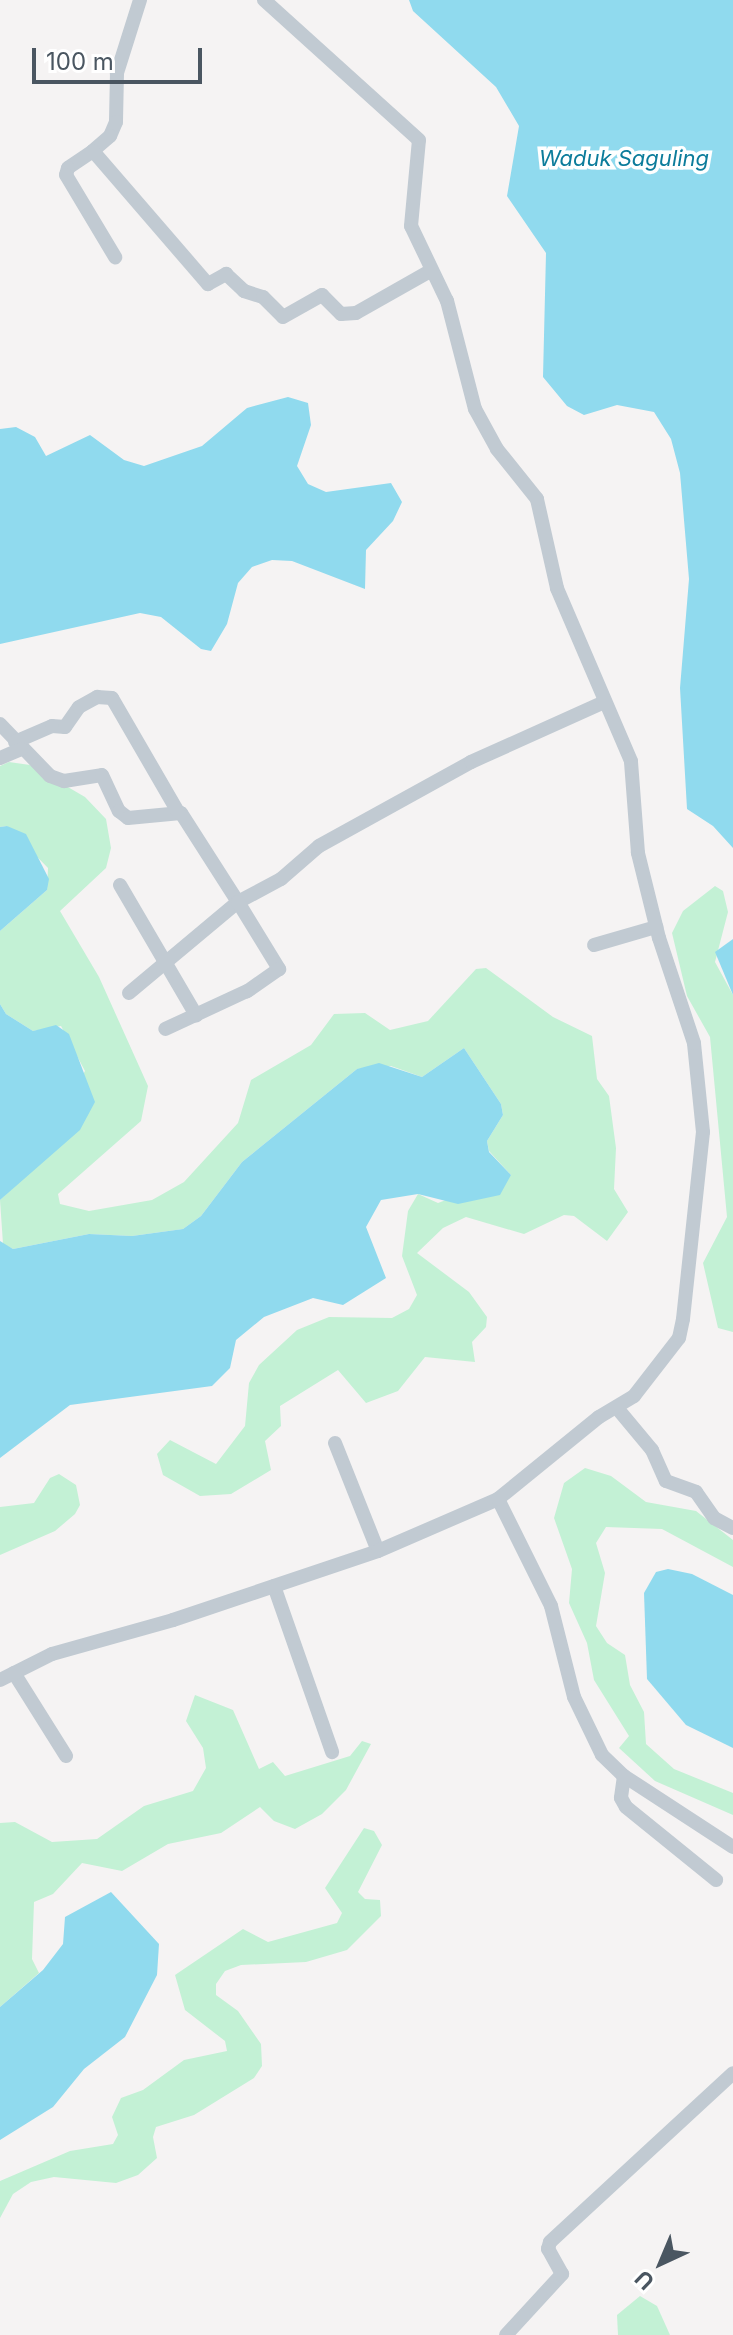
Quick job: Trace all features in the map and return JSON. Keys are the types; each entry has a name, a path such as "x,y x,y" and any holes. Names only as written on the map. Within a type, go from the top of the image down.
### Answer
{"street":[{"path":"115,257 66,175 68,168 93,151 116,122 117,73 140,0"},
{"path":"66,1756 7,1677 52,1654 378,1551 498,1499 634,1396 679,1338 702,1180 703,1132 694,1043 656,927 634,833 632,765 602,703 557,588 537,499 480,420 447,301 409,210 421,163 417,135 264,0"},
{"path":"93,151 208,284 226,274 244,291 263,297 279,316 322,295 341,314 356,313 432,270"},
{"path":"0,758 52,726 65,727 79,707 97,697 112,698 178,812 279,969 165,1029"},
{"path":"129,993 166,966 238,902 281,879 319,846 471,762 602,703"},
{"path":"0,724 50,776 64,781 102,775 128,818 178,812"},
{"path":"120,885 196,1015"},
{"path":"594,945 656,927"},
{"path":"617,1408 652,1450 666,1481 696,1492 714,1518 733,1528"},
{"path":"335,1443 378,1551"},
{"path":"498,1499 551,1606 574,1697 602,1755 624,1776 733,1847"},
{"path":"274,1586 332,1752"},
{"path":"624,1776 621,1798 626,1807 716,1880"},
{"path":"506,2335 563,2273 548,2249 550,2242 585,2204 598,2202 733,2073"}],"green space":[{"path":"9,762 30,765 85,797 106,819 111,848 106,868 60,911 99,977 148,1086 141,1121 58,1194 60,1204 89,1211 152,1200 184,1182 238,1123 251,1080 311,1045 334,1014 365,1013 390,1030 428,1021 476,969 486,968 553,1017 592,1036 597,1079 609,1096 616,1148 614,1189 628,1212 607,1241 574,1216 564,1215 524,1234 466,1217 443,1228 417,1253 469,1292 487,1317 486,1327 472,1342 475,1362 425,1357 398,1391 366,1403 338,1370 280,1406 281,1426 265,1441 271,1470 231,1494 200,1496 163,1475 157,1454 170,1440 216,1464 245,1426 249,1383 259,1365 297,1330 329,1317 392,1318 409,1309 417,1295 402,1256 408,1211 418,1194 438,1203 511,1175 489,1151 487,1141 503,1115 501,1104 464,1048 422,1077 391,1066 357,1069 242,1162 201,1216 183,1229 132,1236 89,1234 13,1249 3,1244 0,1200 30,1172 85,1071 61,1026 33,1031 6,1014 0,1004 0,931 47,890 48,868 7,826 0,827 0,766"},
{"path":"715,886 723,891 728,912 715,962 733,995 733,1332 718,1328 703,1263 727,1217 710,1037 687,996 672,933 683,911"},
{"path":"585,1468 611,1476 646,1502 696,1511 733,1540 733,1567 662,1529 606,1527 596,1543 605,1573 596,1626 607,1643 625,1655 630,1685 644,1712 646,1744 674,1769 733,1793 733,1815 655,1781 619,1748 629,1736 594,1680 587,1643 569,1603 572,1569 554,1518 564,1483"},
{"path":"59,1474 76,1485 80,1505 75,1514 55,1531 0,1555 0,1507 34,1503 50,1478"},
{"path":"195,1695 233,1710 259,1769 273,1762 285,1776 350,1756 362,1741 371,1744 346,1790 322,1814 295,1829 274,1821 260,1807 221,1833 168,1844 122,1871 82,1863 53,1894 34,1902 32,1959 39,1973 0,2007 0,1823 15,1822 52,1842 97,1839 144,1806 193,1791 206,1768 203,1748 186,1721"},
{"path":"364,1828 374,1831 382,1845 358,1892 365,1899 380,1900 381,1916 347,1950 306,1962 241,1965 225,1971 216,1984 216,1995 238,2011 261,2044 262,2066 254,2078 194,2115 156,2127 153,2137 157,2158 138,2175 116,2183 54,2177 31,2182 13,2194 0,2218 0,2181 70,2151 113,2144 118,2135 112,2117 121,2098 143,2090 184,2060 227,2051 225,2041 185,2010 175,1975 243,1929 268,1942 337,1923 342,1913 325,1888"},
{"path":"640,2296 657,2306 670,2335 618,2335 617,2315"}],"water":[{"name":"Waduk Saguling","path":"409,0 733,0 733,848 713,826 687,809 680,688 689,579 680,473 671,439 654,412 617,405 584,415 567,406 543,377 546,253 507,196 519,126 496,87 413,11"},
{"path":"288,397 308,403 311,425 297,466 308,484 326,492 391,483 402,502 393,521 366,550 365,589 292,561 272,560 252,567 238,583 227,624 211,651 201,649 161,617 140,613 0,644 0,429 16,427 35,437 46,456 90,435 124,460 144,466 202,446 247,408"},
{"path":"7,826 26,834 49,879 47,890 0,931 0,827"},
{"path":"733,939 733,995 715,952"},
{"path":"0,1004 6,1014 33,1031 56,1025 69,1034 95,1102 80,1130 0,1200"},
{"path":"464,1048 501,1104 503,1115 487,1141 489,1152 511,1175 500,1195 458,1204 418,1194 381,1200 366,1227 386,1278 343,1305 313,1298 264,1317 236,1340 230,1368 212,1386 70,1405 0,1458 0,1241 13,1249 89,1234 132,1236 183,1229 201,1216 242,1162 357,1069 379,1063 422,1077"},
{"path":"668,1569 692,1574 733,1595 733,1748 686,1725 647,1679 644,1593 656,1572"},
{"path":"111,1892 159,1944 157,1975 125,2037 84,2069 53,2107 0,2140 0,2007 43,1970 63,1944 65,1917"}]}
